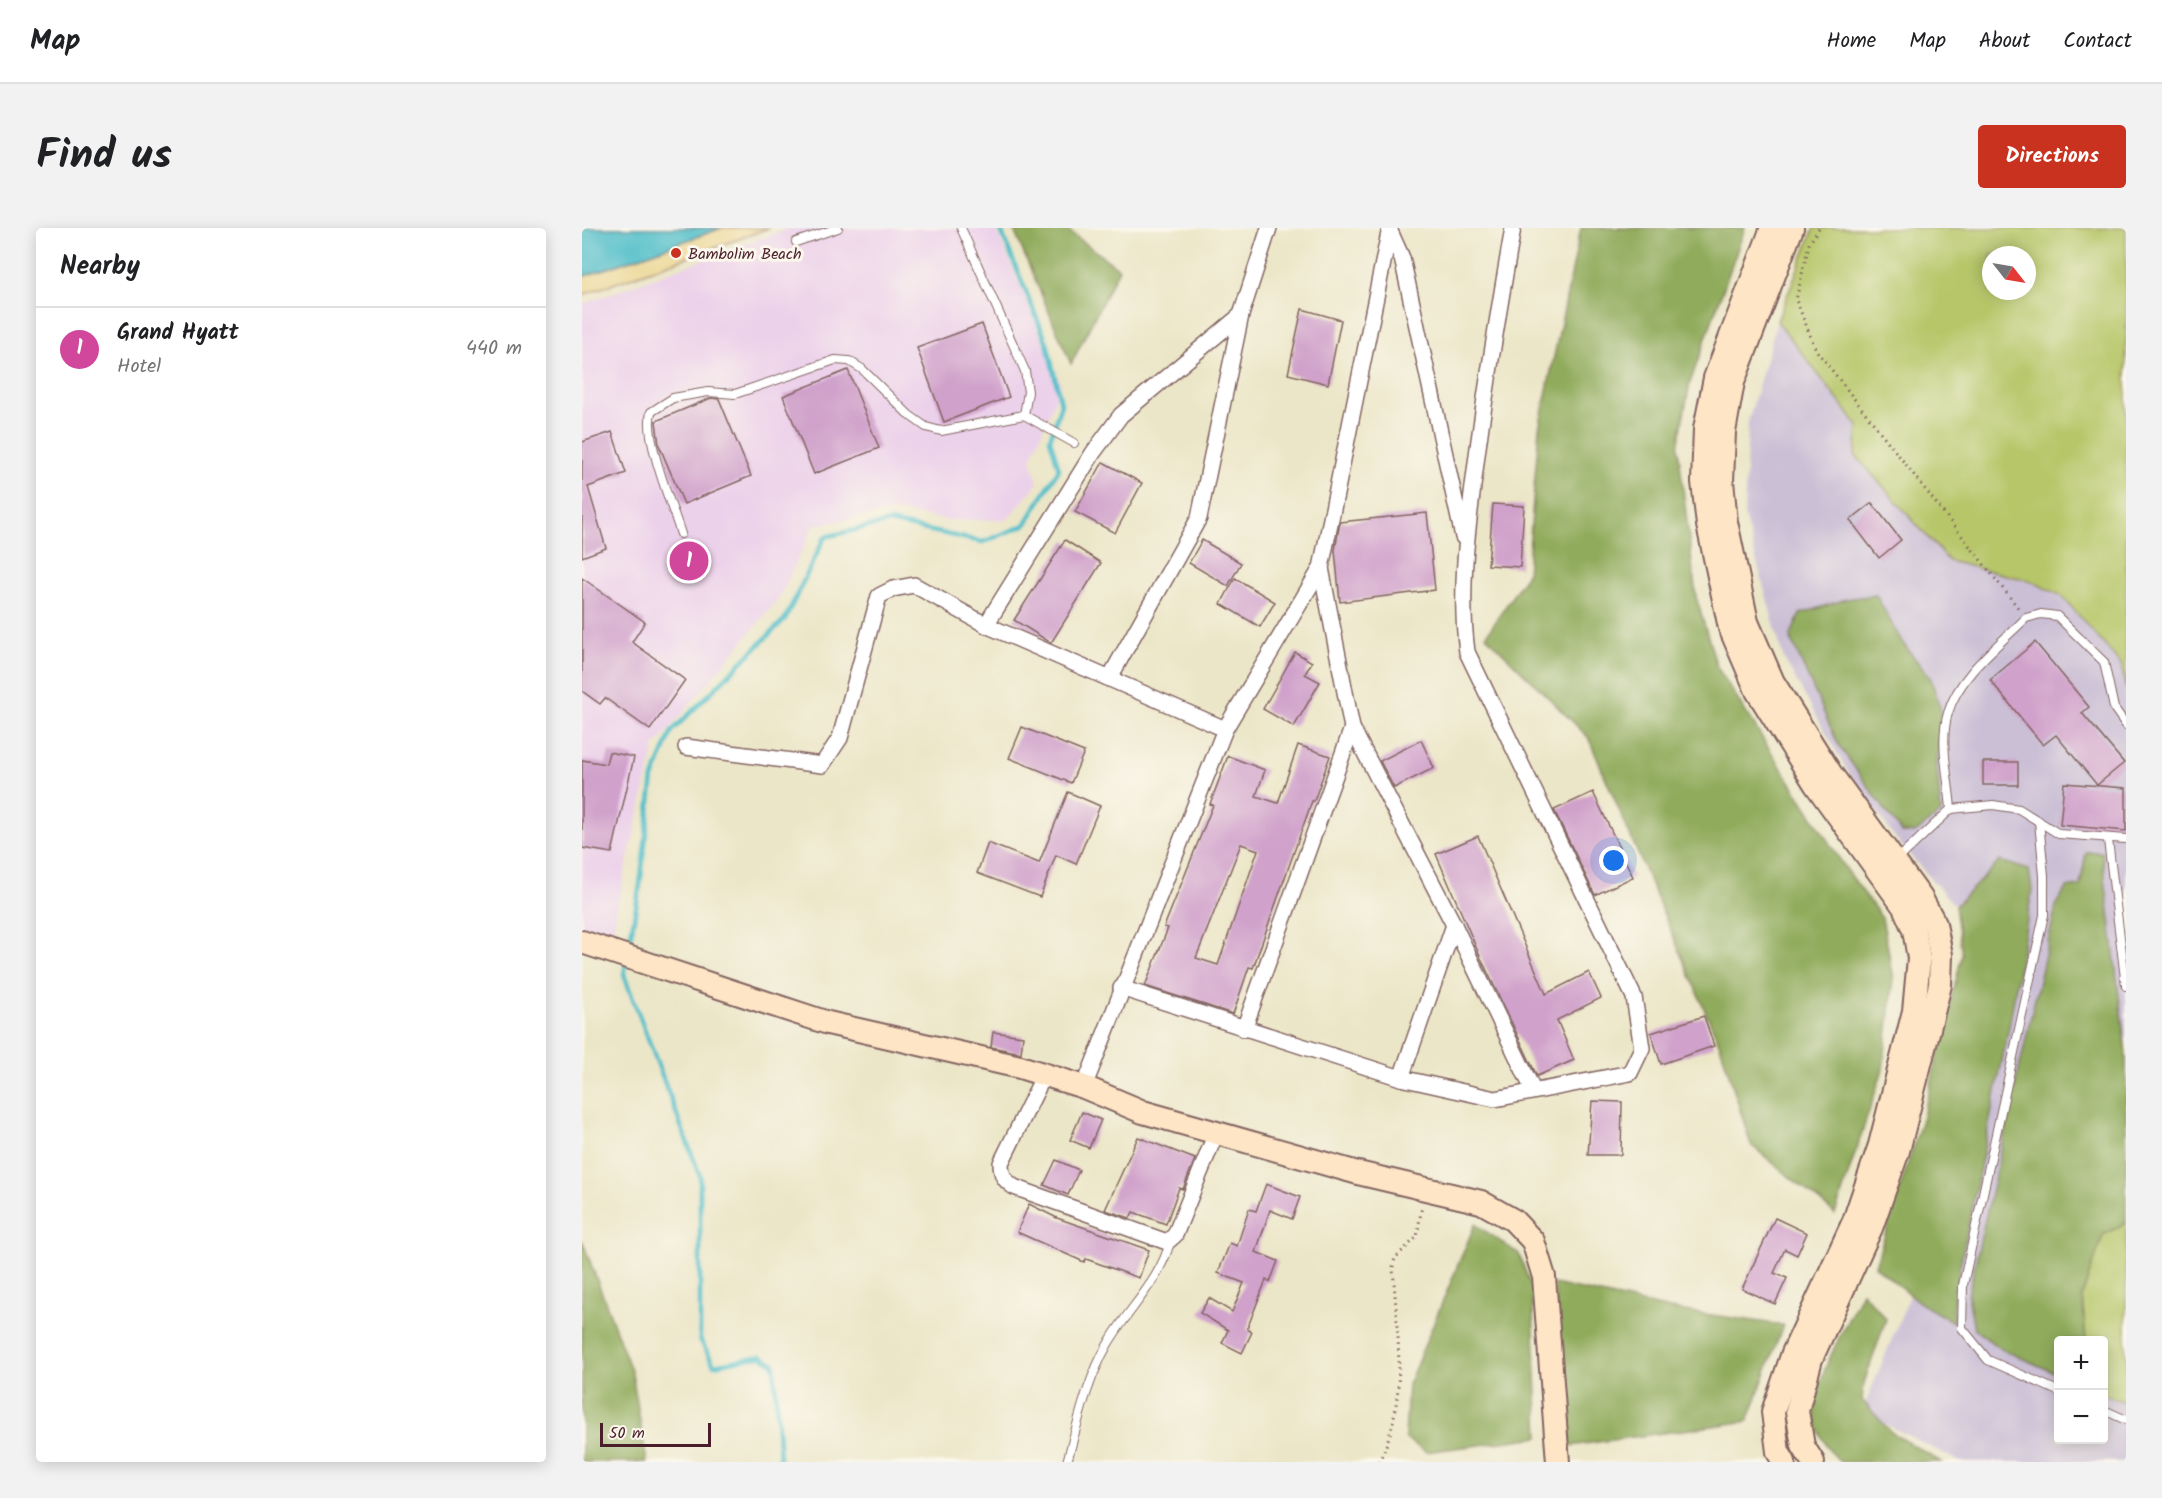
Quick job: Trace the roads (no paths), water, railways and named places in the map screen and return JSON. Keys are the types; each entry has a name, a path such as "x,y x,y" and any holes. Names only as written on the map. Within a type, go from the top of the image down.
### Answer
{"main road":[{"path":"1772,228 1715,378 1705,429 1703,482 1708,525 1730,628 1757,691 1816,785 1904,907 1914,930 1918,958 1914,1011 1880,1145 1854,1221 1793,1353 1773,1412 1778,1452 1784,1462"},
{"path":"1792,228 1733,382 1724,432 1722,481 1726,522 1747,622 1773,682 1831,774 1895,862 1935,924 1941,954 1940,985 1898,1151 1872,1228 1810,1359 1797,1411 1803,1446 1813,1462"},
{"path":"582,942 828,1023 1045,1073 1143,1112 1481,1202 1513,1220 1533,1241 1544,1277 1558,1462"}],"street":[{"path":"1109,679 1199,518 1241,315 1269,228"},
{"path":"1121,988 1401,1078 1495,1099 1630,1073 1642,1048 1634,997 1467,652 1462,614 1465,549 1489,364 1513,228"},
{"path":"1390,229 1402,258 1465,549"},
{"path":"1084,1087 1121,988 1225,729 1321,568 1390,229"},
{"path":"986,625 1093,453 1121,415 1241,315"},
{"path":"1321,568 1352,728 1454,925 1533,1090"},
{"path":"686,747 822,765 840,738 879,597 893,589 914,585 986,625 1225,729"},
{"path":"1244,1029 1352,728"},
{"path":"1401,1078 1454,925"},
{"path":"1045,1073 1001,1163 1001,1173 1006,1181 1027,1191 1170,1242 1216,1133"}],"lane":[{"path":"796,242 838,228"},
{"path":"961,228 1025,371 1028,392 1024,415"},
{"path":"681,534 651,439 649,422 651,412 673,398 708,392 735,394 835,360 849,361 862,369 926,427 941,431 1024,415 1074,443"},
{"path":"1951,809 1945,741 1947,714 1958,688 2026,618 2041,614 2057,616 2104,662 2114,708 2126,725"},
{"path":"1895,862 1951,809 1993,805 2019,809 2059,834 2108,840 2126,839"},
{"path":"2039,821 2044,876 2044,915 1963,1285 1962,1328 1988,1360 2056,1390"},
{"path":"2108,840 2126,986"},
{"path":"1067,1462 1081,1411 1104,1352 1161,1270 1170,1242"},
{"path":"2108,1412 2126,1420"}],"water":[{"path":"582,228 722,228 582,277"}],"waterway":[{"path":"628,951 640,885 653,778 672,731 785,619 825,537 889,522 983,542 1025,525 1059,469 1050,439 1061,404 1047,343 1000,228"},
{"path":"626,962 624,975 700,1176 700,1339 714,1365 761,1356 774,1364 780,1462"}],"place":[{"name":"Bambolim Beach","path":"676,253"},
{"name":"Grand Hyatt","path":"689,561"}]}
